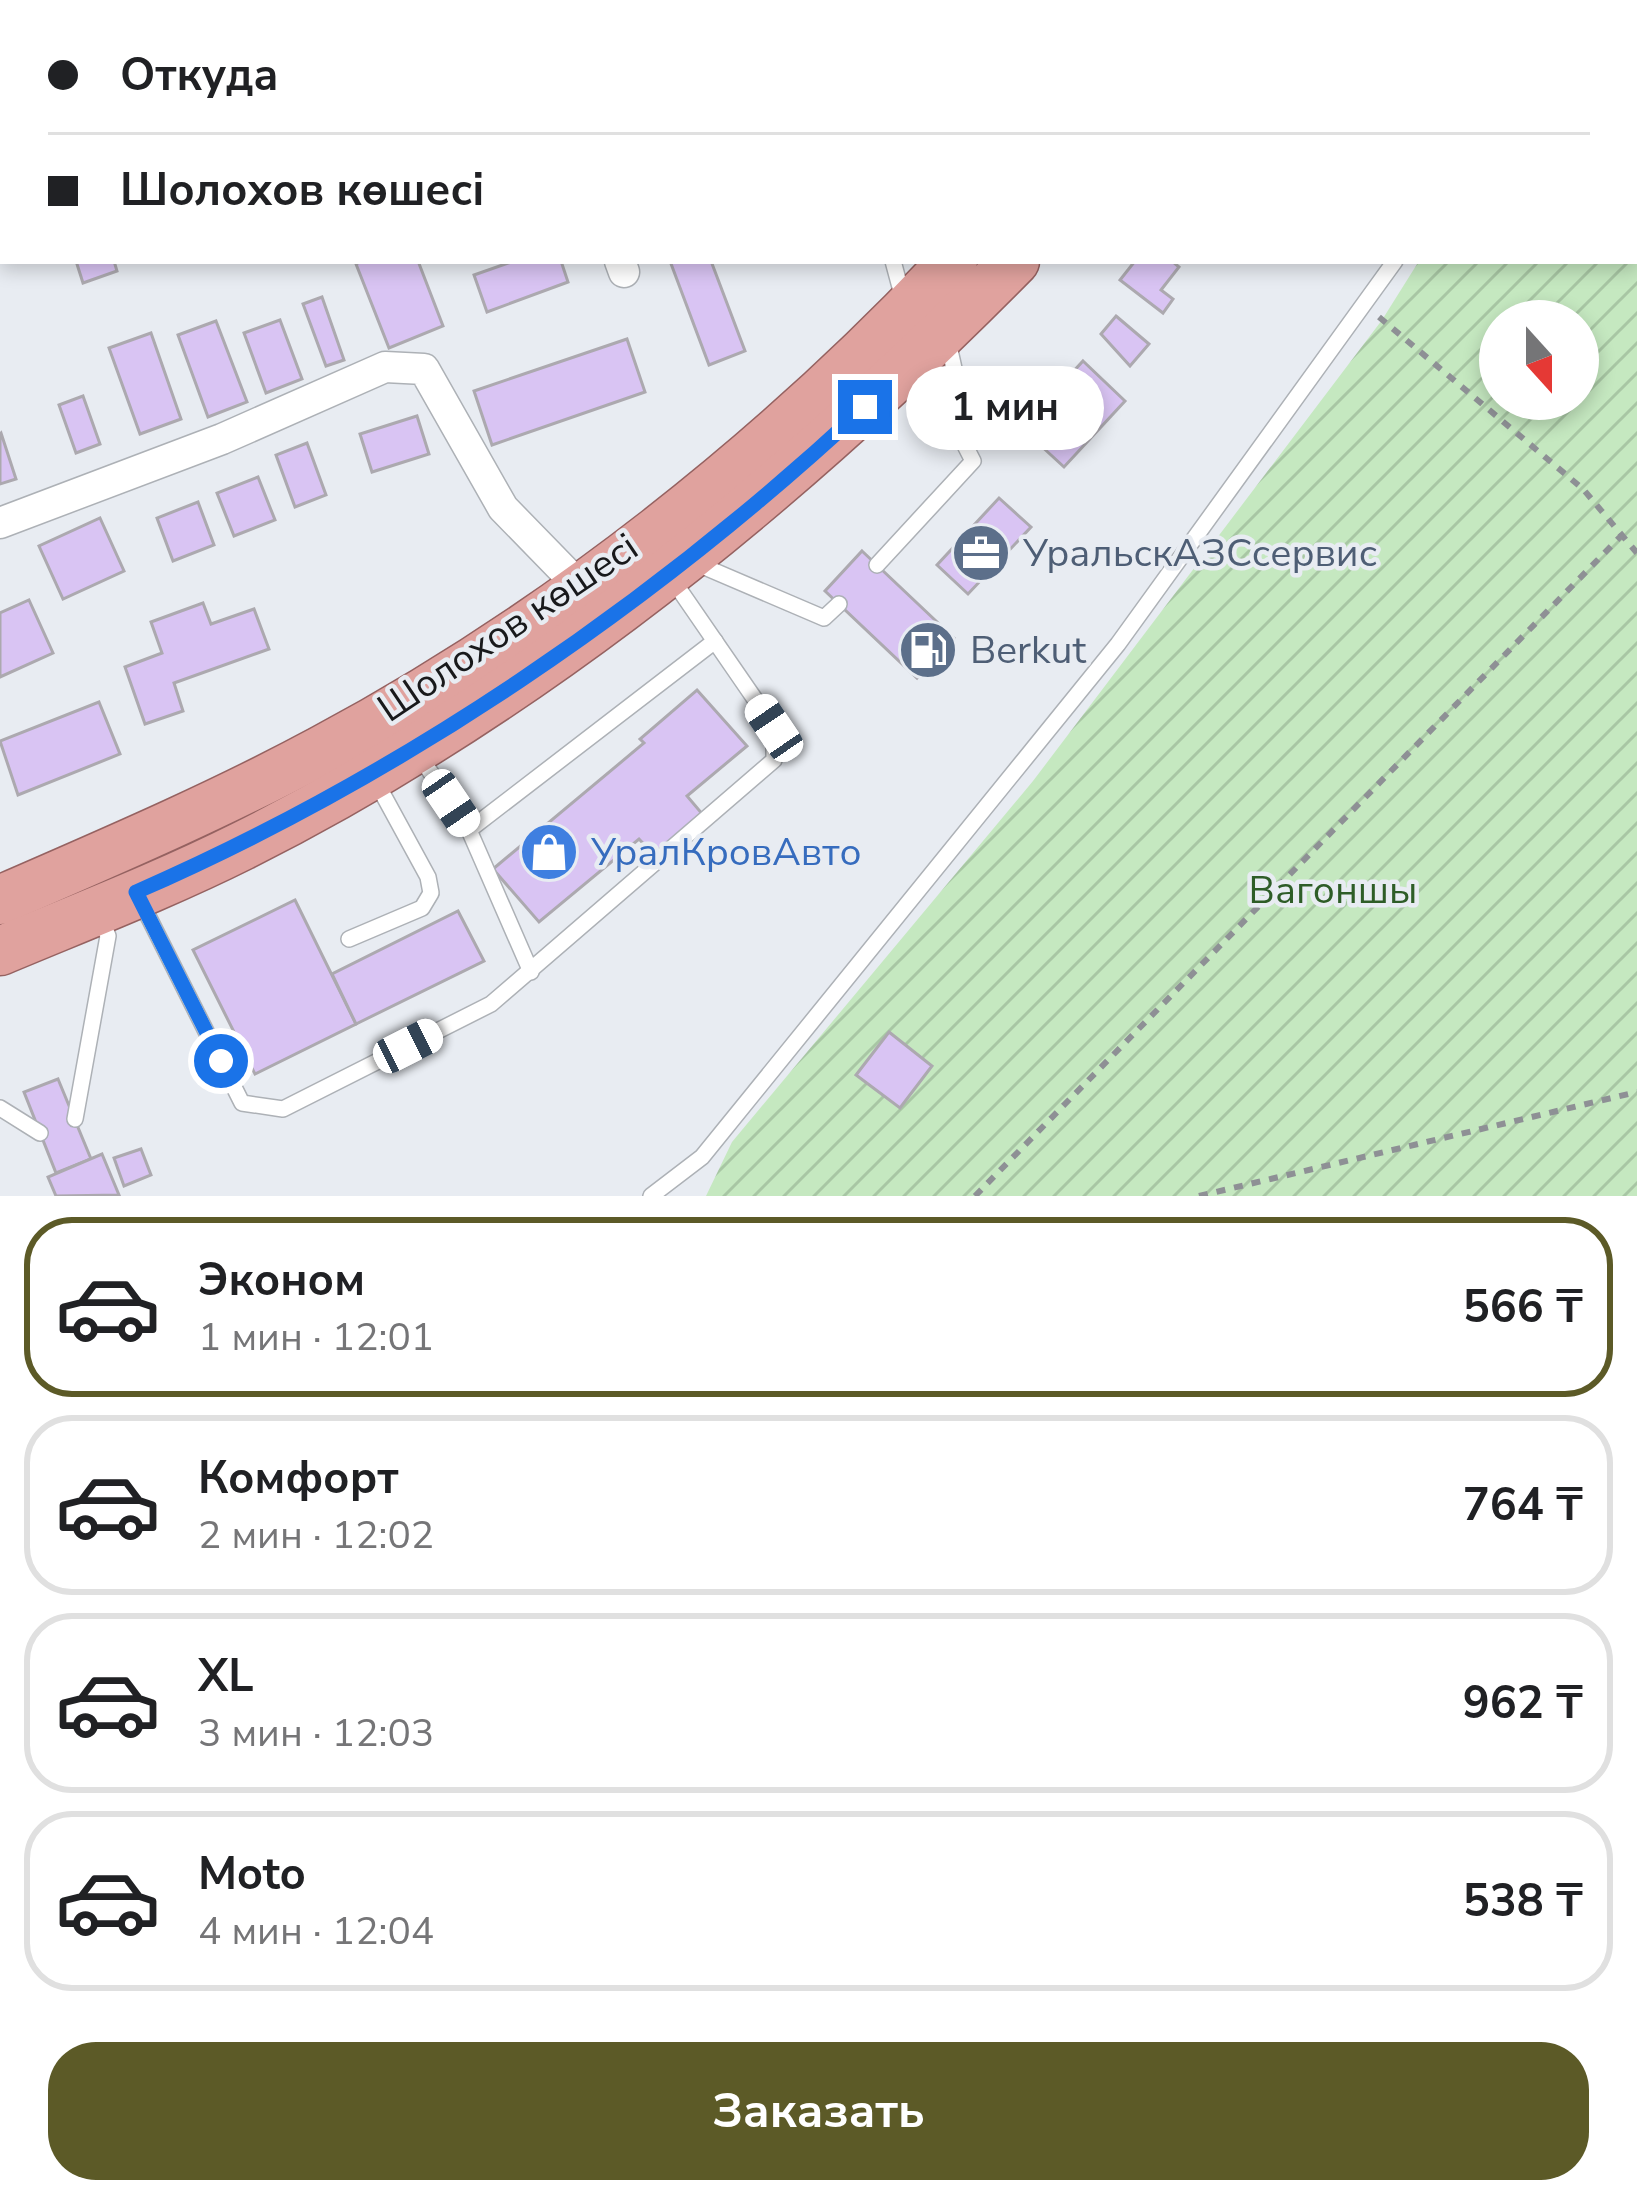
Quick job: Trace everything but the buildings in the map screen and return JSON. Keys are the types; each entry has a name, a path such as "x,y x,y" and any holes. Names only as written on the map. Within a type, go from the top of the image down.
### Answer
{"highway":[{"name":"Шолохов көшесі","path":"0,950 241,847 372,775 676,565 800,467 926,321 952,264"},
{"name":"Шолохов көшесі","path":"0,900 324,749 580,587 926,321 1011,264"}],"street":[{"path":"0,523 222,440 386,367 424,369 503,508 580,587"}],"lane":[{"path":"877,565 973,461 950,416 955,373 895,264"},
{"path":"651,1196 702,1157 1118,644 1393,264"},
{"path":"676,565 824,618 838,604"},
{"path":"117,901 242,1103 260,1109 283,1109 491,1004 774,760 774,728 715,641 676,565"},
{"path":"470,830 715,641"},
{"path":"415,748 470,830 531,971"},
{"path":"349,939 422,908 431,893 428,877 372,775"},
{"path":"75,1119 117,901"},
{"path":"0,1108 40,1133"}],"path":[{"path":"1364,304 1583,489 1637,553"},
{"path":"975,1196 1622,535"},
{"path":"1199,1196 1637,1091"}],"green space":[{"name":"Вагоншы","path":"1417,264 1637,264 1637,1196 706,1196 732,1142 1033,781 1382,320"}],"place":[{"name":"УральскАЗСсервис","path":"981,553"},
{"name":"Berkut","path":"928,650"},
{"name":"УралКровАвто","path":"549,852"}],"route":[{"path":"221,1061 136,892 241,847 415,748 667,572 800,467 865,407"}]}
